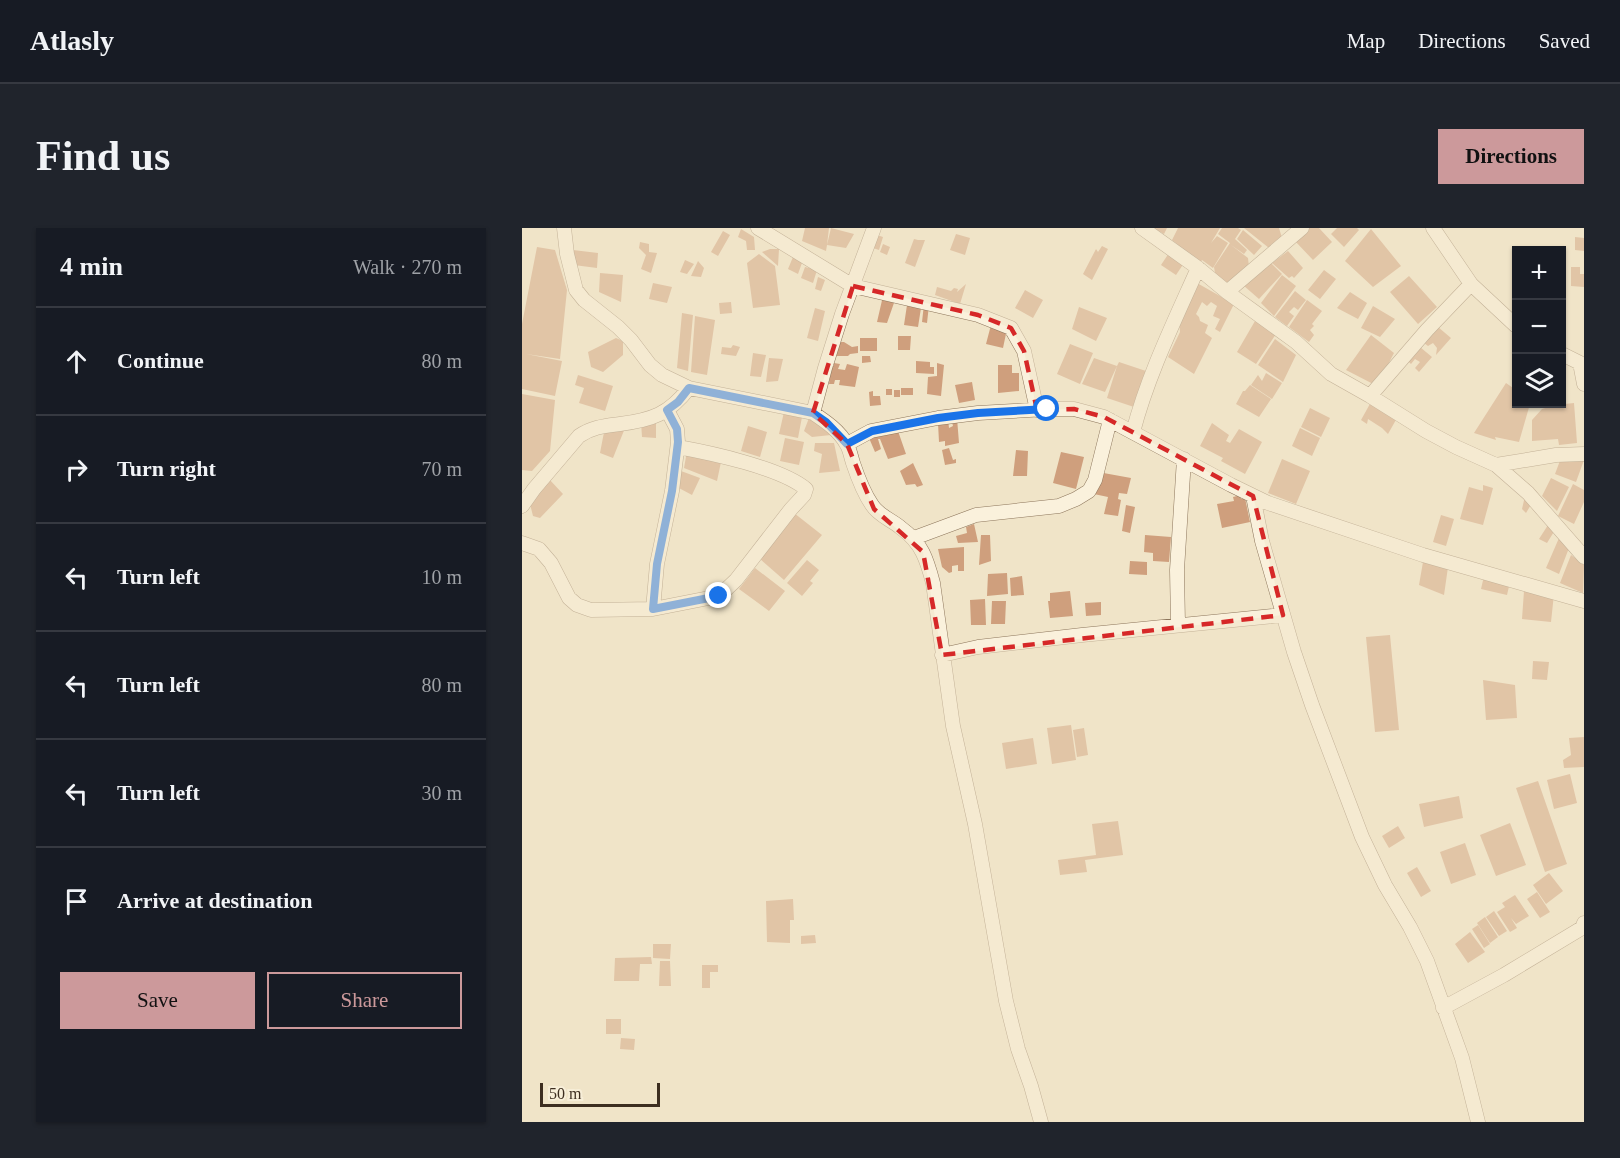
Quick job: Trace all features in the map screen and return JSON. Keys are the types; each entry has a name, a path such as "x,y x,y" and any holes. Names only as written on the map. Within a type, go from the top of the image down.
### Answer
{"street":[{"path":"564,228 567,254 576,290 584,300 631,340 650,365 668,378 689,388 813,413 826,422 847,444 858,478 874,508 914,538 923,552 933,583 953,726 975,824 1006,1001 1041,1122"},
{"path":"758,228 853,286 978,315 1011,328 1024,351 1037,410"},
{"path":"813,413 825,368 874,228"},
{"path":"1142,228 1296,342 1331,374 1436,437 1496,465 1528,493 1584,557"},
{"path":"1227,292 1302,228"},
{"path":"1432,228 1471,284 1512,323"},
{"path":"1133,432 1164,344 1198,268"},
{"path":"1370,396 1427,330 1471,284"},
{"path":"1566,356 1580,363 1584,384"},
{"path":"522,506 579,436 587,430 598,426 645,420 678,402 689,388"},
{"path":"847,444 872,431 938,418 978,413 1074,409 1110,420 1268,503 1424,555 1584,601"},
{"path":"653,609 657,564 672,491 678,447 677,429 667,410"},
{"path":"914,538 976,515 1059,506 1076,499 1089,491 1095,480 1110,420"},
{"path":"522,543 539,549 551,563 569,598 577,605 591,610 653,609 719,596 736,580 806,492 799,485 762,469 732,459 678,447"},
{"path":"1496,465 1557,455 1584,454"},
{"path":"1178,624 1177,570 1184,459"},
{"path":"1254,496 1262,541 1293,652 1362,837 1385,885 1427,961 1462,1058 1478,1122"},
{"path":"942,655 978,647 1178,624 1283,615"},
{"path":"1443,1008 1504,975 1581,928 1584,923"}],"highlighted area":[{"path":"853,286 978,315 1011,328 1024,351 1037,410 1074,409 1104,417 1253,496 1283,615 942,655 923,552 874,509 847,444 813,413"}],"building":[{"path":"805,228 829,228 826,251 802,241"},
{"path":"831,228 854,234 846,248 827,245"},
{"path":"1153,228 1167,228 1164,234"},
{"path":"1178,228 1220,228 1211,243 1217,236 1228,243 1213,268 1202,260 1200,263 1172,240"},
{"path":"1222,228 1241,230 1235,239 1247,250 1244,254 1231,245 1248,258 1249,267 1228,286 1215,273 1214,267 1230,243 1218,234"},
{"path":"1244,228 1279,228 1282,238 1269,248"},
{"path":"1309,228 1319,228 1332,242 1313,260 1295,241"},
{"path":"1337,228 1357,228 1359,230 1344,247 1331,234"},
{"path":"741,229 754,237 755,250 747,250 746,241 738,237"},
{"path":"1371,229 1401,266 1373,287 1345,261"},
{"path":"1243,230 1262,246 1254,255 1237,239"},
{"path":"723,231 730,235 718,256 711,252"},
{"path":"874,234 883,237 879,250 870,247"},
{"path":"956,234 970,238 965,255 950,250"},
{"path":"1575,237 1584,238 1584,251 1575,250"},
{"path":"914,239 925,240 915,267 905,263"},
{"path":"640,242 649,244 649,252 657,253 651,273 641,269 646,255 639,248"},
{"path":"883,244 890,247 887,255 880,252"},
{"path":"1102,246 1108,249 1092,280 1083,274 1096,249 1098,252"},
{"path":"537,247 555,250 567,290 560,359 526,354 562,361 555,396 522,389 522,324"},
{"path":"779,249 778,266 762,252"},
{"path":"573,250 598,253 597,268 574,265"},
{"path":"1288,251 1303,268 1294,278 1292,276 1289,278 1272,263"},
{"path":"1169,253 1184,263 1176,275 1161,265"},
{"path":"759,254 775,266 780,305 753,308 747,263"},
{"path":"793,257 803,260 798,274 788,269"},
{"path":"1267,259 1282,274 1259,299 1243,285"},
{"path":"685,260 694,264 687,274 680,272"},
{"path":"698,261 704,268 701,277 691,276"},
{"path":"805,267 817,270 813,283 801,278"},
{"path":"1571,267 1580,267 1580,274 1584,274 1584,287 1571,286"},
{"path":"1324,270 1336,279 1320,299 1308,290"},
{"path":"600,273 623,275 621,302 599,292"},
{"path":"1282,275 1296,286 1274,316 1261,303"},
{"path":"1409,276 1437,307 1418,324 1390,292"},
{"path":"818,277 825,280 821,291 815,289"},
{"path":"653,283 672,287 667,303 649,299"},
{"path":"1197,283 1234,304 1220,332 1215,329 1220,319 1213,316 1217,306 1211,302 1207,306 1202,302 1196,314 1200,321 1208,325 1205,333 1212,338 1194,374 1168,357 1180,332 1179,319"},
{"path":"966,284 960,304 935,295 937,287 951,291 954,288 958,289 957,292"},
{"path":"1025,290 1043,300 1033,318 1015,308"},
{"path":"1295,291 1306,300 1298,310 1294,307 1289,312 1294,316 1287,326 1275,317"},
{"path":"1350,292 1367,303 1358,319 1337,308"},
{"path":"883,296 895,300 887,323 877,322"},
{"path":"1307,300 1322,311 1312,324 1314,326 1310,330 1314,335 1309,342 1289,327"},
{"path":"731,302 732,313 720,314 719,303"},
{"path":"924,304 929,305 927,323 922,322"},
{"path":"907,305 921,308 918,327 904,325"},
{"path":"1373,306 1395,319 1380,337 1361,328"},
{"path":"1079,307 1107,318 1096,341 1072,329"},
{"path":"815,308 825,311 818,341 807,338"},
{"path":"682,313 693,315 688,371 677,368"},
{"path":"695,316 715,320 707,375 691,372"},
{"path":"1255,321 1276,334 1256,364 1237,352"},
{"path":"991,325 1007,329 1003,348 986,344"},
{"path":"1438,327 1451,338 1436,355 1437,348 1433,343 1428,346 1424,343"},
{"path":"1371,335 1394,353 1377,386 1346,370"},
{"path":"898,336 911,336 910,350 898,350"},
{"path":"616,338 623,341 623,355 603,372 591,367 588,352"},
{"path":"860,338 877,338 877,351 860,351"},
{"path":"1275,339 1296,355 1283,382 1258,365"},
{"path":"836,342 844,342 852,347 858,346 858,353 834,356"},
{"path":"1070,344 1093,353 1080,384 1057,374"},
{"path":"733,345 740,347 736,356 721,354 722,347 731,348"},
{"path":"1420,347 1432,357 1419,372 1415,368 1420,362 1415,359 1411,364 1408,361"},
{"path":"753,353 766,355 761,377 750,376"},
{"path":"862,356 870,356 871,362 862,363"},
{"path":"769,358 783,359 778,381 766,382"},
{"path":"1094,358 1117,366 1105,392 1082,384"},
{"path":"916,361 930,362 930,367 934,367 934,374 916,373"},
{"path":"1119,362 1146,371 1134,407 1107,398"},
{"path":"834,363 840,364 838,369 845,370 847,364 859,367 855,387 839,385 840,380 829,384 831,366 834,366"},
{"path":"937,363 944,365 941,396 927,394 928,377 937,376"},
{"path":"998,365 1012,365 1012,373 1019,373 1019,391 998,393"},
{"path":"1266,373 1282,383 1272,399 1251,385 1258,375 1262,381"},
{"path":"578,375 613,386 605,411 579,403 584,388 575,385"},
{"path":"972,382 975,400 959,403 955,385"},
{"path":"1506,383 1512,387 1512,408 1529,408 1519,442 1495,437 1496,440 1474,433"},
{"path":"1250,385 1271,399 1259,417 1236,404 1243,391"},
{"path":"901,388 913,388 913,395 901,395"},
{"path":"886,389 892,389 892,395 886,395"},
{"path":"894,390 900,390 900,397 894,397"},
{"path":"873,391 873,396 880,396 881,405 870,406 869,392"},
{"path":"522,394 555,400 550,451 532,471 522,470"},
{"path":"1371,402 1397,418 1388,434 1368,419 1367,424 1361,420"},
{"path":"1574,403 1577,443 1559,445 1558,439 1532,441 1532,420 1542,409 1566,408 1566,404"},
{"path":"1310,408 1330,418 1321,437 1301,427"},
{"path":"784,412 802,417 798,438 779,434"},
{"path":"809,418 825,425 831,435 812,437 804,431"},
{"path":"951,418 957,418 959,443 945,446 945,441 939,442 938,423 948,419 949,428 953,426"},
{"path":"641,422 656,422 656,438 642,437"},
{"path":"1212,423 1229,435 1226,441 1230,443 1239,429 1262,442 1245,474 1221,461 1223,458 1200,446"},
{"path":"748,426 767,432 760,457 741,451"},
{"path":"605,427 625,428 613,458 600,453"},
{"path":"1300,428 1320,438 1312,456 1292,446"},
{"path":"898,431 906,454 888,459 880,439 878,439 881,449 875,452 869,438"},
{"path":"785,438 804,442 799,465 780,461"},
{"path":"815,443 834,443 840,471 819,473 822,454 814,451"},
{"path":"949,448 956,463 945,465 942,450"},
{"path":"1016,450 1028,451 1027,476 1013,476"},
{"path":"687,451 721,462 717,481 684,468"},
{"path":"1061,452 1084,457 1076,489 1053,483"},
{"path":"1561,458 1584,460 1576,482 1555,474"},
{"path":"1282,459 1310,471 1296,504 1268,493"},
{"path":"913,463 923,485 917,487 915,484 906,485 900,471"},
{"path":"681,471 700,478 692,495 677,487"},
{"path":"1098,472 1131,478 1127,494 1119,493 1118,499 1121,500 1118,516 1104,514 1108,497 1094,494"},
{"path":"1551,478 1569,487 1557,511 1542,496"},
{"path":"549,479 563,494 540,518 533,516 529,500"},
{"path":"1573,484 1584,490 1584,502 1574,524 1558,516"},
{"path":"1483,485 1493,488 1483,525 1460,519 1469,487 1483,491"},
{"path":"1241,495 1241,499 1245,498 1250,522 1222,528 1217,504 1234,501 1233,497"},
{"path":"1525,496 1532,503 1526,513 1522,509"},
{"path":"1126,505 1135,507 1130,533 1122,531"},
{"path":"794,513 822,535 784,580 759,558"},
{"path":"1441,515 1454,519 1446,546 1433,542"},
{"path":"974,524 978,542 958,543 956,536 967,533 966,527"},
{"path":"1548,525 1555,530 1547,543 1539,539"},
{"path":"981,535 990,535 991,561 979,565"},
{"path":"1145,535 1171,537 1169,562 1153,561 1153,553 1144,552"},
{"path":"1559,538 1569,548 1559,574 1546,568"},
{"path":"964,547 964,571 958,571 958,565 952,566 952,572 949,573 942,567 938,549"},
{"path":"1571,555 1584,565 1583,593 1560,583"},
{"path":"807,560 819,570 810,581 813,583 802,596 787,583"},
{"path":"1130,561 1147,562 1147,575 1129,574"},
{"path":"1423,562 1448,567 1444,595 1419,585"},
{"path":"755,568 785,591 769,611 739,589"},
{"path":"1007,573 1008,594 987,596 988,574"},
{"path":"1022,576 1024,595 1011,596 1010,578"},
{"path":"1484,576 1510,582 1507,595 1481,589"},
{"path":"1070,591 1073,616 1050,618 1048,601 1050,601 1050,593"},
{"path":"1524,591 1554,594 1551,622 1522,619"},
{"path":"985,599 986,625 971,625 970,600"},
{"path":"992,601 1006,601 1005,624 991,624"},
{"path":"1101,602 1101,615 1086,616 1085,603"},
{"path":"1390,635 1399,730 1375,732 1366,637"},
{"path":"1533,661 1549,662 1547,680 1532,679"},
{"path":"1483,680 1515,685 1517,718 1486,720"},
{"path":"1071,725 1076,760 1052,764 1047,728"},
{"path":"1084,728 1088,755 1077,757 1073,730"},
{"path":"1584,737 1584,767 1564,768 1563,760 1571,755 1569,738"},
{"path":"1033,738 1037,764 1006,769 1002,743"},
{"path":"1570,774 1577,803 1554,809 1547,780"},
{"path":"1538,781 1567,864 1545,872 1516,788"},
{"path":"1459,796 1463,818 1424,827 1419,804"},
{"path":"1118,821 1123,855 1085,860 1087,872 1060,875 1058,860 1096,855 1092,824"},
{"path":"1510,823 1526,865 1496,876 1480,835"},
{"path":"1398,826 1405,838 1389,848 1382,836"},
{"path":"1465,843 1476,875 1451,884 1440,852"},
{"path":"1417,867 1431,891 1421,897 1407,873"},
{"path":"1549,873 1563,891 1546,904 1533,885"},
{"path":"1537,892 1550,912 1540,918 1527,899"},
{"path":"1515,895 1529,916 1516,924 1511,918 1517,928 1510,932 1497,912 1505,907 1502,903"},
{"path":"793,899 794,920 790,920 790,943 767,942 766,901"},
{"path":"1494,911 1507,931 1499,936 1486,917"},
{"path":"1485,917 1498,937 1490,943 1477,923"},
{"path":"1478,925 1490,944 1484,948 1472,929"},
{"path":"1470,932 1485,952 1468,963 1455,944"},
{"path":"815,935 816,943 801,944 801,936"},
{"path":"653,944 671,944 670,959 653,958"},
{"path":"651,957 652,964 640,964 639,981 614,981 615,958"},
{"path":"660,961 670,961 671,986 659,986"},
{"path":"702,965 718,965 718,972 710,972 710,988 702,988"},
{"path":"606,1019 621,1019 621,1034 606,1034"},
{"path":"621,1038 635,1039 634,1050 620,1049"}],"route":[{"path":"719,596 653,609 657,564 672,491 678,442 677,429 667,410 678,402 689,388 813,413 836,431 847,444 872,431 938,418 1047,409"}]}
